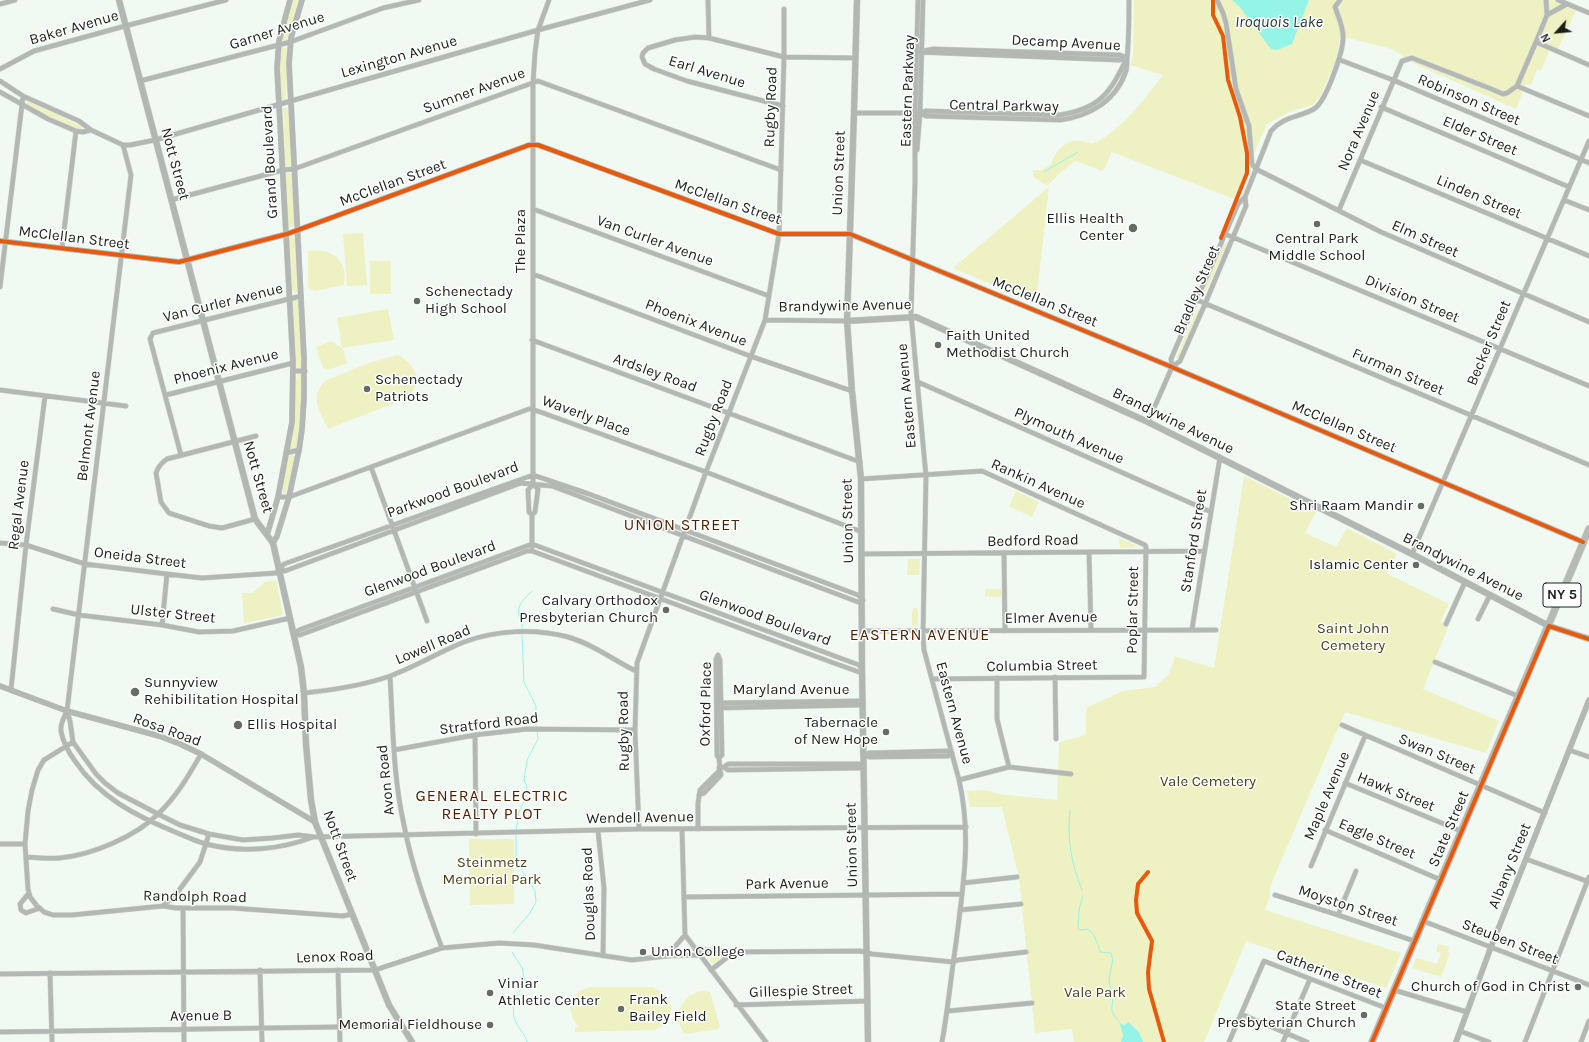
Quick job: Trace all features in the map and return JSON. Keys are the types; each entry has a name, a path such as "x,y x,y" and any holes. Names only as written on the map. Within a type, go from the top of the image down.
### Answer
{"main road":[{"name":"Nott Street","path":"118,0 255,519 273,543 301,667 311,800 315,822 389,1005 412,1042"},
{"name":"Union Street","path":"857,0 847,321 861,479 863,600 862,669 868,1042"},
{"name":"Brandywine Avenue","path":"847,321 916,317 1148,422 1220,457 1412,554 1549,626 1589,639"},
{"name":"State Street","path":"1372,1042 1414,940 1549,626 1589,528"}],"street":[{"path":"0,4 15,0"},
{"name":"Baker Avenue","path":"0,69 34,51 226,0"},
{"name":"Grand Boulevard","path":"267,535 278,497 292,422 293,363 277,68 278,45 290,0"},
{"name":"Grand Boulevard","path":"273,543 289,497 302,429 305,371 289,64 290,42 302,0"},
{"name":"Garner Avenue","path":"140,81 290,42 383,8 419,0"},
{"name":"The Plaza","path":"532,551 532,515 529,512 528,490 533,484 533,83 538,30 550,0"},
{"name":"Lexington Avenue","path":"122,145 155,140 538,30 650,0"},
{"path":"708,0 709,38 784,58 855,58"},
{"name":"Eastern Parkway","path":"912,317 912,259 920,114 918,0"},
{"name":"Eastern Parkway","path":"915,184 914,114 923,0"},
{"name":"Central Parkway","path":"854,113 920,114 926,111 1059,115 1072,113 1095,104 1103,97 1116,80 1127,58 1129,0"},
{"path":"1217,0 1226,23 1236,89 1249,126 1252,164 1256,169"},
{"name":"Bradley Street","path":"1172,367 1171,359 1238,204 1245,197 1271,131 1277,124 1313,110 1318,106 1340,60 1344,36 1335,6 1340,0"},
{"path":"1546,0 1548,15 1517,86 1589,116"},
{"path":"1558,0 1589,13"},
{"path":"1548,15 1567,4"},
{"name":"Rugby Road","path":"639,829 635,730 637,663 706,472 765,320 779,234 784,9"},
{"name":"Earl Avenue","path":"709,38 687,37 650,48 645,51 642,57 645,64 654,69 687,81 783,106"},
{"path":"1536,42 1589,65"},
{"name":"Decamp Avenue","path":"920,52 934,54 1119,60 1127,58"},
{"name":"Nora Avenue","path":"1339,210 1402,61 1412,58 1503,94 1517,86"},
{"name":"Robinson Street","path":"1340,60 1393,80 1589,163"},
{"path":"0,81 23,96 79,121 91,130 122,145"},
{"name":"Sumner Avenue","path":"171,200 282,170 294,169 538,81 781,170"},
{"path":"0,92 48,119 76,131 83,132 91,130"},
{"path":"0,287 3,242 23,96"},
{"name":"Elder Street","path":"1382,107 1569,187"},
{"path":"62,248 76,131"},
{"name":"Becker Street","path":"1412,554 1589,141"},
{"name":"McClellan Street","path":"3,242 179,262 187,261 298,231 533,144 779,234 850,234 1172,367 1583,542"},
{"name":"Belmont Avenue","path":"67,711 131,175 122,145"},
{"name":"Linden Street","path":"1360,160 1589,256"},
{"name":"Elm Street","path":"1256,169 1381,232 1523,295 1589,322"},
{"name":"Bradley Street","path":"1148,422 1172,367 1180,361 1205,304 1246,206 1245,197"},
{"path":"1564,200 1589,210"},
{"name":"Van Curler Avenue","path":"533,209 769,296"},
{"name":"Division Street","path":"1225,234 1589,386"},
{"name":"Phoenix Avenue","path":"533,274 750,356 852,391"},
{"name":"Van Curler Avenue","path":"166,395 150,338 153,333 301,296"},
{"name":"Furman Street","path":"1197,300 1589,465"},
{"name":"Eastern Avenue","path":"912,317 926,476 923,632 924,650 964,801 966,827 962,894 948,1011 942,1042"},
{"name":"Brandywine Avenue","path":"765,320 847,321"},
{"name":"Ardsley Road","path":"532,340 860,462"},
{"name":"Phoenix Avenue","path":"166,395 293,363"},
{"path":"293,371 305,371"},
{"name":"Plymouth Avenue","path":"918,382 1211,512"},
{"path":"0,390 126,406"},
{"path":"166,395 181,455"},
{"name":"Regal Avenue","path":"11,690 26,545 45,396"},
{"name":"Waverly Place","path":"278,497 289,497 532,410 706,472 862,532"},
{"path":"255,519 222,528 209,526 169,513 162,502 156,473 157,469 167,459 256,436"},
{"path":"286,453 299,450"},
{"name":"Stanford Street","path":"1192,629 1220,457"},
{"path":"371,467 427,621"},
{"name":"Rankin Avenue","path":"861,479 926,476 982,471 1145,545 1146,552"},
{"name":"Parkwood Boulevard","path":"279,569 285,571 393,527 533,474 684,533"},
{"name":"Parkwood Boulevard","path":"393,527 521,483 552,486 845,590 858,595 863,600"},
{"name":"The Plaza","path":"532,515 535,512 538,489 533,484"},
{"path":"271,524 280,525"},
{"name":"Oneida Street","path":"0,543 26,545 85,564 202,578 276,573 279,569"},
{"name":"Glenwood Boulevard","path":"294,634 298,630 527,551 532,551 859,672 862,669 859,665 532,544 416,589"},
{"name":"Bedford Road","path":"862,554 1204,551"},
{"path":"1089,552 1090,629"},
{"name":"Poplar Street","path":"1144,668 1146,552"},
{"path":"1004,553 1005,631"},
{"path":"162,625 167,574"},
{"path":"1446,624 1465,582"},
{"path":"1478,619 1490,595"},
{"name":"Ulster Street","path":"53,609 78,615 162,625 199,632 233,631 290,618"},
{"name":"Elmer Avenue","path":"863,631 923,632 1090,629 1216,630"},
{"name":"Lowell Road","path":"304,693 346,688 390,676 465,642 480,637 511,632 528,631 569,637 607,654 636,671"},
{"name":"Oxford Place","path":"719,705 716,659 718,655 720,660 719,705 717,756 719,758 721,768"},
{"path":"1435,662 1518,696"},
{"name":"Columbia Street","path":"932,679 1144,677 1144,668"},
{"name":"Avon Road","path":"390,676 394,750 399,795 406,835 417,878 442,948"},
{"path":"1055,677 1056,739"},
{"path":"997,678 997,719 1009,767"},
{"name":"Rosa Road","path":"0,686 67,711 159,736 201,754 315,822"},
{"name":"Albany Street","path":"1456,1042 1491,947 1589,700"},
{"name":"Maryland Avenue","path":"719,705 859,705 863,703"},
{"name":"Wendell Avenue","path":"67,711 73,742 87,763 105,783 118,793 158,814 180,825 209,834 244,840 273,838 298,834 314,837"},
{"name":"Wendell Avenue","path":"67,711 62,722 61,730 66,745 81,771 97,789 121,806 150,821 206,844 234,848 264,849 298,843 321,836 476,834 639,829 966,827"},
{"name":"Swan Street","path":"1342,726 1545,813"},
{"name":"Stratford Road","path":"394,750 475,735 526,729 635,730"},
{"path":"475,735 476,834"},
{"name":"Maple Avenue","path":"1311,866 1365,736"},
{"name":"Randolph Road","path":"73,742 44,760 38,770 28,811 25,844 29,893 20,904 21,910 26,913 40,908 44,912 54,915 72,915 163,906 183,908 232,908 343,916 352,914"},
{"path":"1569,750 1589,757"},
{"path":"27,856 60,858 85,853 107,846 150,821 158,814 184,783 201,754"},
{"path":"864,755 869,757 948,756 952,754"},
{"path":"698,829 699,796 722,775 721,768 735,770 860,768 864,766"},
{"path":"959,780 1009,767 1071,774"},
{"name":"Hawk Street","path":"1345,783 1461,831"},
{"path":"682,829 685,935 766,1042"},
{"name":"Eagle Street","path":"1325,830 1441,880"},
{"name":"Douglas Road","path":"598,831 604,888 603,956"},
{"path":"163,906 177,893 200,862 209,834"},
{"path":"0,844 25,844"},
{"path":"1525,1042 1588,880 1526,859"},
{"path":"1338,915 1356,871"},
{"path":"963,883 1017,877"},
{"path":"29,893 30,897 40,908"},
{"name":"Park Avenue","path":"685,896 770,897 866,894 962,894"},
{"name":"Moyston Street","path":"1274,895 1414,940"},
{"path":"960,910 1021,904"},
{"path":"183,908 184,1042"},
{"name":"Steuben Street","path":"1423,921 1589,985"},
{"path":"667,956 685,935"},
{"name":"Lenox Road","path":"0,974 260,970 375,970 442,948 506,943 534,945 632,960 667,956 700,955"},
{"path":"695,949 734,952 860,951 953,962 958,960 1026,952"},
{"path":"711,970 734,952"},
{"name":"Catherine Street","path":"1241,1014 1264,961 1386,1008"},
{"path":"260,970 262,1042"},
{"path":"338,970 340,1042"},
{"path":"50,973 52,1042"},
{"path":"1283,1042 1310,979"},
{"path":"1394,990 1467,1012"},
{"name":"Gillespie Street","path":"736,1004 867,1001"},
{"path":"948,1011 1032,1003"},
{"path":"1229,1042 1241,1014 1307,1042"},
{"path":"1581,1042 1589,1021"},
{"name":"Avenue B","path":"0,1032 402,1026"},
{"path":"1460,1031 1489,1042"}],"green space":[{"path":"292,0 300,0 289,36 287,40 284,41 282,39"},
{"path":"1134,0 1553,0 1576,11 1558,49 1551,46 1541,71 1537,69 1531,85 1526,84 1516,109 1413,63 1392,49 1340,36 1336,60 1320,97 1313,105 1291,111 1267,124 1234,199 1112,152 1103,171 1075,161 1047,186 1033,176 1033,170 1042,170 1052,164 1055,154 1060,148 1068,143 1075,141 1084,141 1089,143 1096,142 1115,130 1133,112 1163,75 1130,65 1133,56"},
{"path":"281,47 287,48 286,101 280,99 279,53"},
{"path":"27,100 81,126 83,128 82,130 69,126 25,105"},
{"path":"283,108 287,108 289,111 291,165 287,167 285,164"},
{"path":"291,173 292,176 295,226 289,227 285,174"},
{"path":"1049,187 1036,303 953,268 959,263"},
{"path":"363,233 367,285 347,286 343,234"},
{"path":"291,236 295,238 298,288 296,293 292,291 289,239"},
{"path":"1224,243 1227,245 1205,293 1203,292"},
{"path":"308,251 325,252 337,258 341,262 344,269 344,285 314,291 308,287"},
{"path":"370,261 391,261 391,294 370,294"},
{"path":"297,299 299,301 302,368 296,367 295,359 292,300"},
{"path":"388,309 394,340 342,348 337,318"},
{"path":"1197,309 1200,311 1178,359 1176,358"},
{"path":"332,341 343,349 347,363 328,370 323,368 316,347"},
{"path":"398,355 406,360 411,366 418,380 413,391 407,398 328,429 317,403 318,390 324,382 363,366"},
{"path":"297,374 301,374 302,377 301,412 296,448 291,450 289,446"},
{"path":"293,455 295,459 286,494 284,493 283,489 283,480 289,457"},
{"path":"1244,476 1316,512 1305,533 1336,547 1347,528 1397,554 1386,573 1449,604 1441,621 1449,625 1423,689 1499,721 1486,753 1345,712 1270,887 1270,897 1265,910 1401,953 1386,988 1246,941 1204,1042 1074,1042 1072,1029 1035,1033 1019,878 1002,807 970,807 967,791 985,790 998,794 1057,800 1059,742 1086,735 1086,708 1123,691 1155,687 1168,675 1174,661 1174,656 1214,668"},
{"path":"1016,491 1039,502 1032,517 1009,506"},
{"path":"1119,538 1140,547 1120,548"},
{"path":"908,559 920,559 919,575 907,575"},
{"path":"276,580 283,615 244,623 242,593 252,593 265,582"},
{"path":"985,589 1001,589 1001,597 985,597"},
{"path":"913,608 918,608 918,626 912,626"},
{"name":"Steinmetz Memorial Park","path":"469,839 514,839 514,904 470,905"},
{"path":"1438,944 1450,947 1447,952 1450,953 1441,977 1412,968 1416,958 1437,964 1441,953 1436,951"},
{"path":"704,953 728,953 713,964"},
{"path":"590,987 651,987 666,996 670,1002 671,1015 668,1021 654,1030 575,1032 575,1027 579,1027 572,1015 571,1003 577,994"},
{"path":"703,991 710,992 720,1026 718,1029 685,1034 679,1021 680,1007 689,997 695,993"}],"water":[{"name":"Iroquois Lake","path":"1232,0 1309,0 1292,44 1277,50 1271,49 1239,6"},
{"path":"1119,1021 1121,1024 1125,1025 1128,1022 1139,1032 1143,1042 1121,1042 1123,1035"}],"waterway":[{"path":"1044,172 1078,152"},
{"path":"522,629 522,623 518,612 519,608 522,602 532,591"},
{"path":"522,635 524,682 536,706 536,727"},
{"path":"516,830 519,812 525,799 527,787 524,780 527,760 538,739 537,731"},
{"path":"1070,810 1069,831 1071,851 1075,870 1082,890"},
{"path":"513,933 530,913 536,902 535,891 516,861 516,833"},
{"path":"1083,896 1079,909 1078,928 1079,930 1088,929 1092,933 1096,939 1100,952 1111,953 1112,963 1109,981 1113,994 1112,1012 1119,1021"},
{"path":"512,952 522,968 525,982 519,991 513,1012 516,1023 524,1034 527,1042"}],"cycle path":[{"path":"1213,0 1213,15 1223,36 1228,80 1240,117 1247,153 1247,173 1221,238"},
{"path":"0,241 179,262 287,234 529,145 538,145 779,234 850,234 1167,365 1583,542"},
{"path":"1372,1042 1549,626 1589,639"},
{"path":"1148,872 1138,884 1136,900 1137,913 1152,941 1148,972 1149,989 1164,1042"}],"place":[{"name":"Central Park Middle School","path":"1317,224"},
{"name":"Ellis Health Center","path":"1133,228"},
{"name":"Schenectady High School","path":"417,301"},
{"name":"Faith United Methodist Church","path":"938,345"},
{"name":"Schenectady Patriots","path":"367,389"},
{"name":"Shri Raam Mandir","path":"1421,506"},
{"name":"Islamic Center","path":"1416,565"},
{"name":"Calvary Orthodox Presbyterian Church","path":"666,610"},
{"name":"Sunnyview Rehibilitation Hospital","path":"135,692"},
{"name":"Ellis Hospital","path":"238,725"},
{"name":"Tabernacle of New Hope","path":"886,732"},
{"name":"Union College","path":"643,952"},
{"name":"Church of God in Christ","path":"1578,987"},
{"name":"Viniar Athletic Center","path":"490,993"},
{"name":"Frank Bailey Field","path":"621,1009"},
{"name":"State Street Presbyterian Church","path":"1364,1015"},
{"name":"Memorial Fieldhouse","path":"490,1025"}],"district":[{"name":"UNION STREET","path":"682,525"},
{"name":"EASTERN AVENUE","path":"920,635"},
{"name":"GENERAL ELECTRIC REALTY PLOT","path":"492,805"}],"park label":[{"name":"Saint John Cemetery","path":"1353,638"},
{"name":"Vale Cemetery","path":"1208,782"},
{"name":"Vale Park","path":"1095,993"}]}
